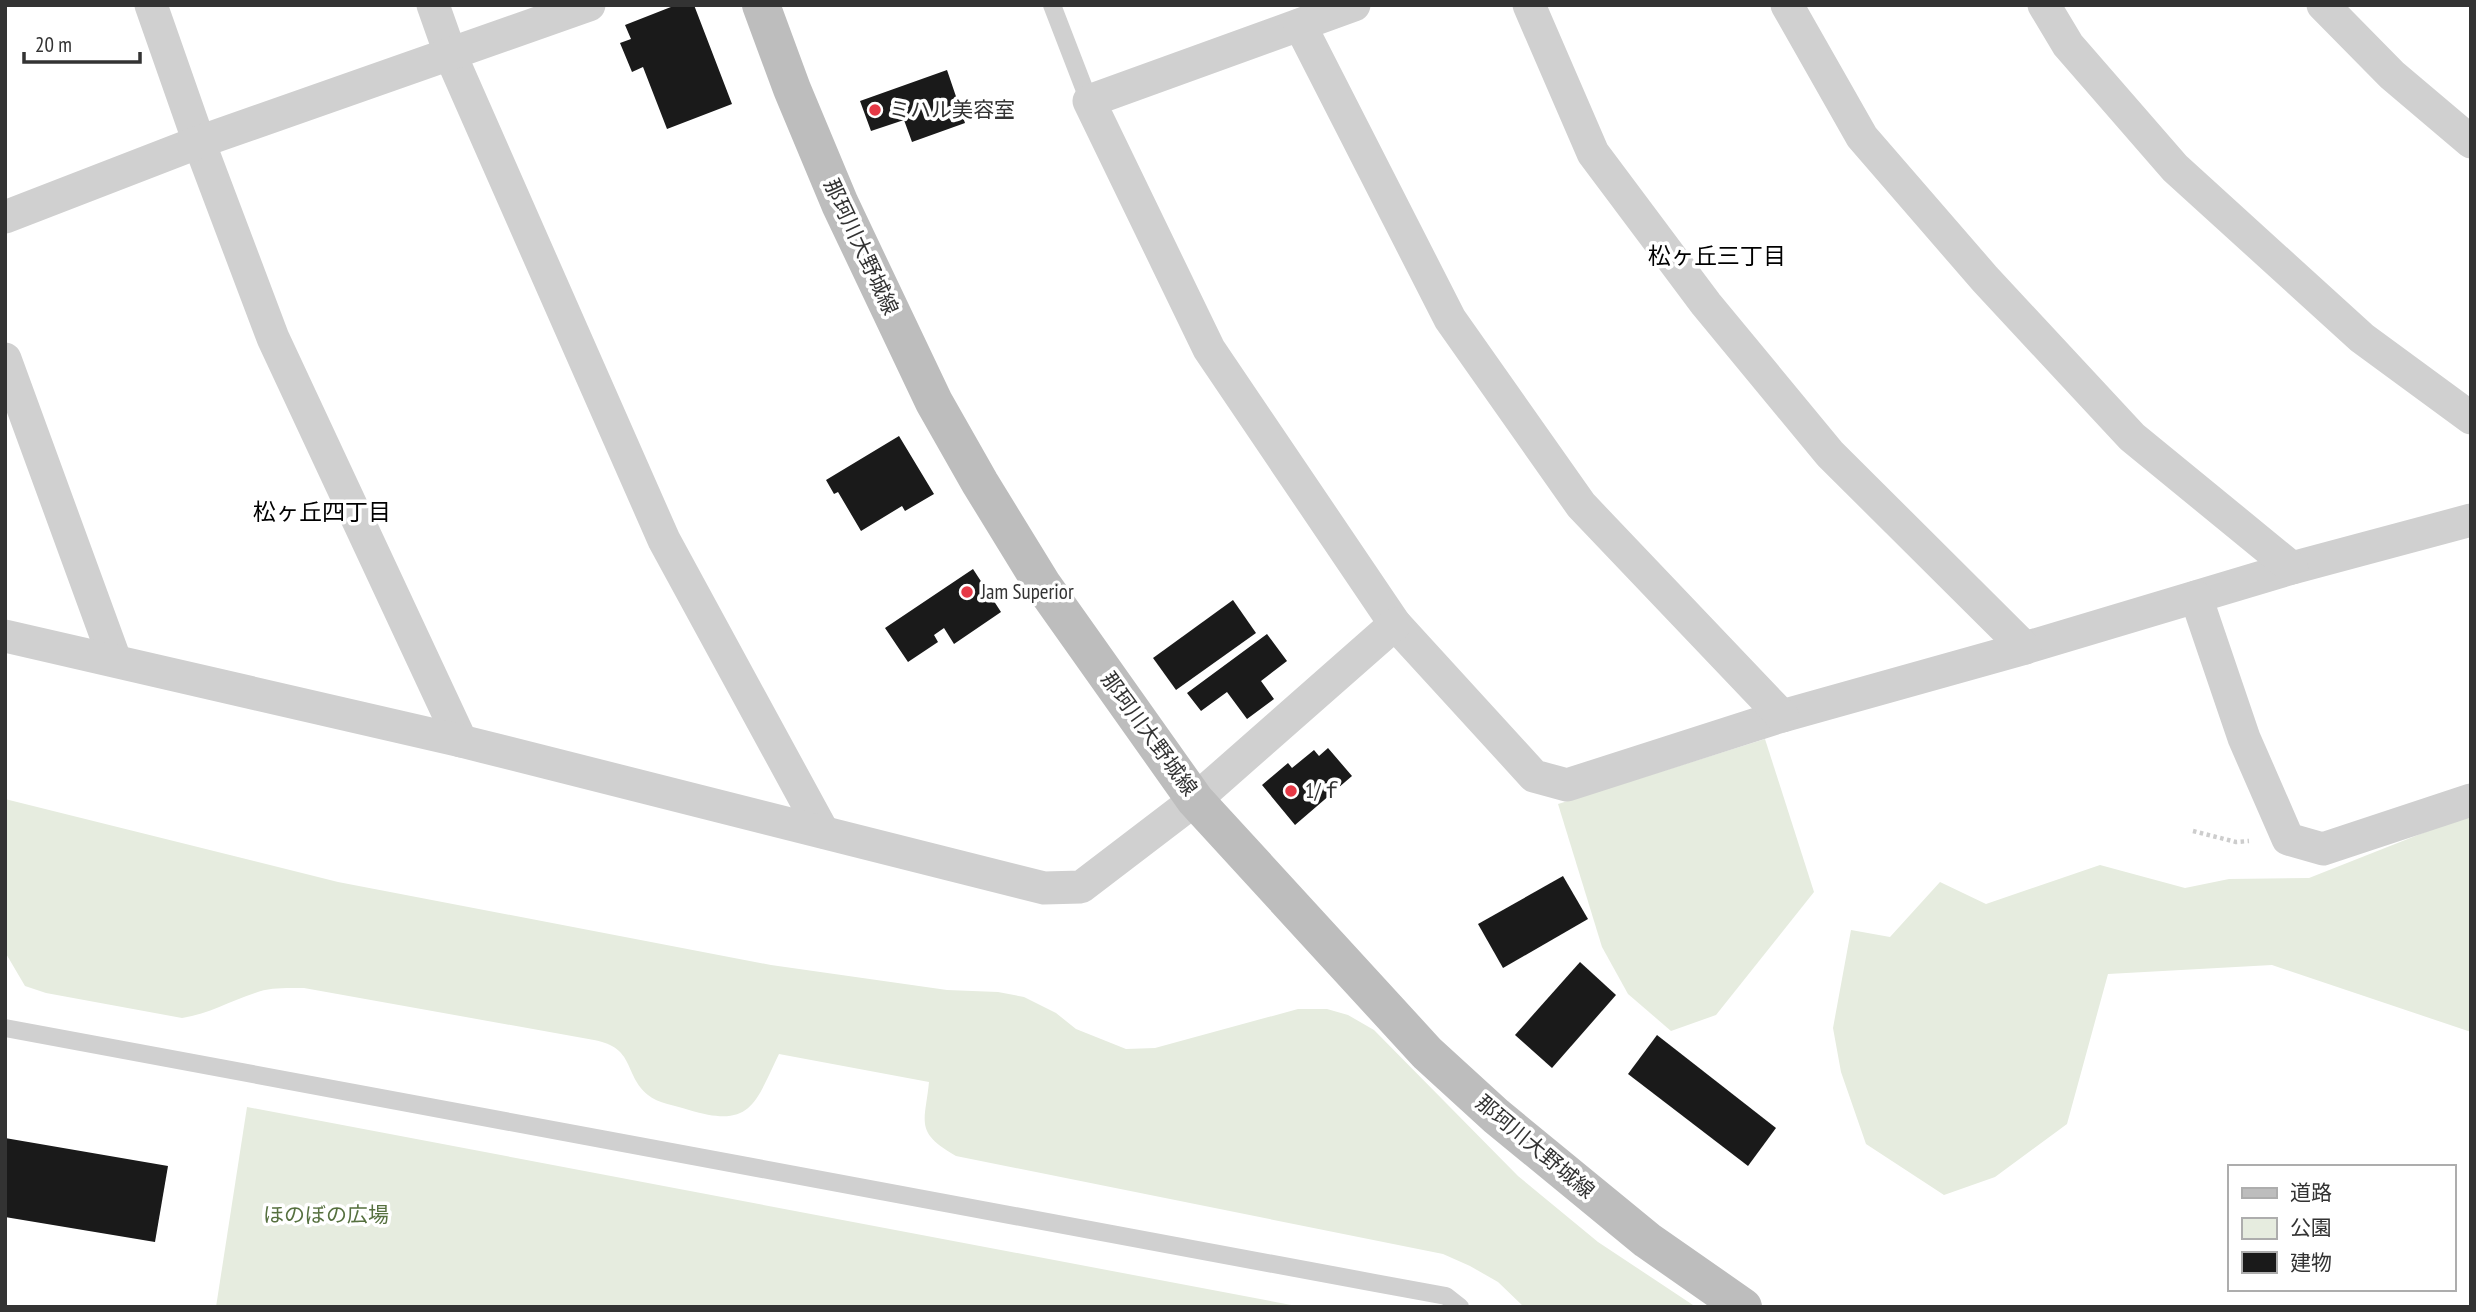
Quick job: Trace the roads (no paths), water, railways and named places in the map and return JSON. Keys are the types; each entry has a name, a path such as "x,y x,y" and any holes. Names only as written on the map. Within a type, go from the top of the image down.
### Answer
{"main road":[{"name":"那珂川大野城線","path":"761,5 792,89 840,204 934,402 1042,584 1195,800 1437,1062 1496,1116 1647,1240 1743,1307"}],"street":[{"path":"151,5 273,338 461,740"},
{"path":"433,5 451,55 664,540 823,832"},
{"path":"5,216 199,142 589,5"},
{"path":"1354,5 1090,101 1209,349 1395,624 1534,776 1567,785 1782,716 2025,648 2292,568 2471,520"},
{"path":"1529,5 1593,153 1706,304 1829,454 2025,648"},
{"path":"1787,5 1863,137 1985,279 2133,437 2292,568"},
{"path":"2044,5 2068,45 2175,168 2362,338 2471,418"},
{"path":"2323,5 2392,75 2471,142"},
{"path":"1300,25 1450,319 1581,505 1782,716"},
{"path":"5,359 115,660"},
{"path":"2196,597 2244,738 2288,839 2323,849 2471,800"},
{"path":"5,636 461,740 1044,888 1081,887 1195,800 1395,624"}],"lane":[{"path":"1052,5 1090,101"},
{"path":"5,1028 1399,1287 1446,1297 1460,1307"}],"place":[{"name":"ミハル美容室","path":"875,110"},
{"name":"Jam Superior","path":"967,592"},
{"name":"1/ｆ","path":"1291,791"}],"district":[{"name":"松ヶ丘三丁目","path":"1717,256"},
{"name":"松ヶ丘四丁目","path":"322,512"}],"park label":[{"name":"ほのぼの広場","path":"326,1215"}]}
